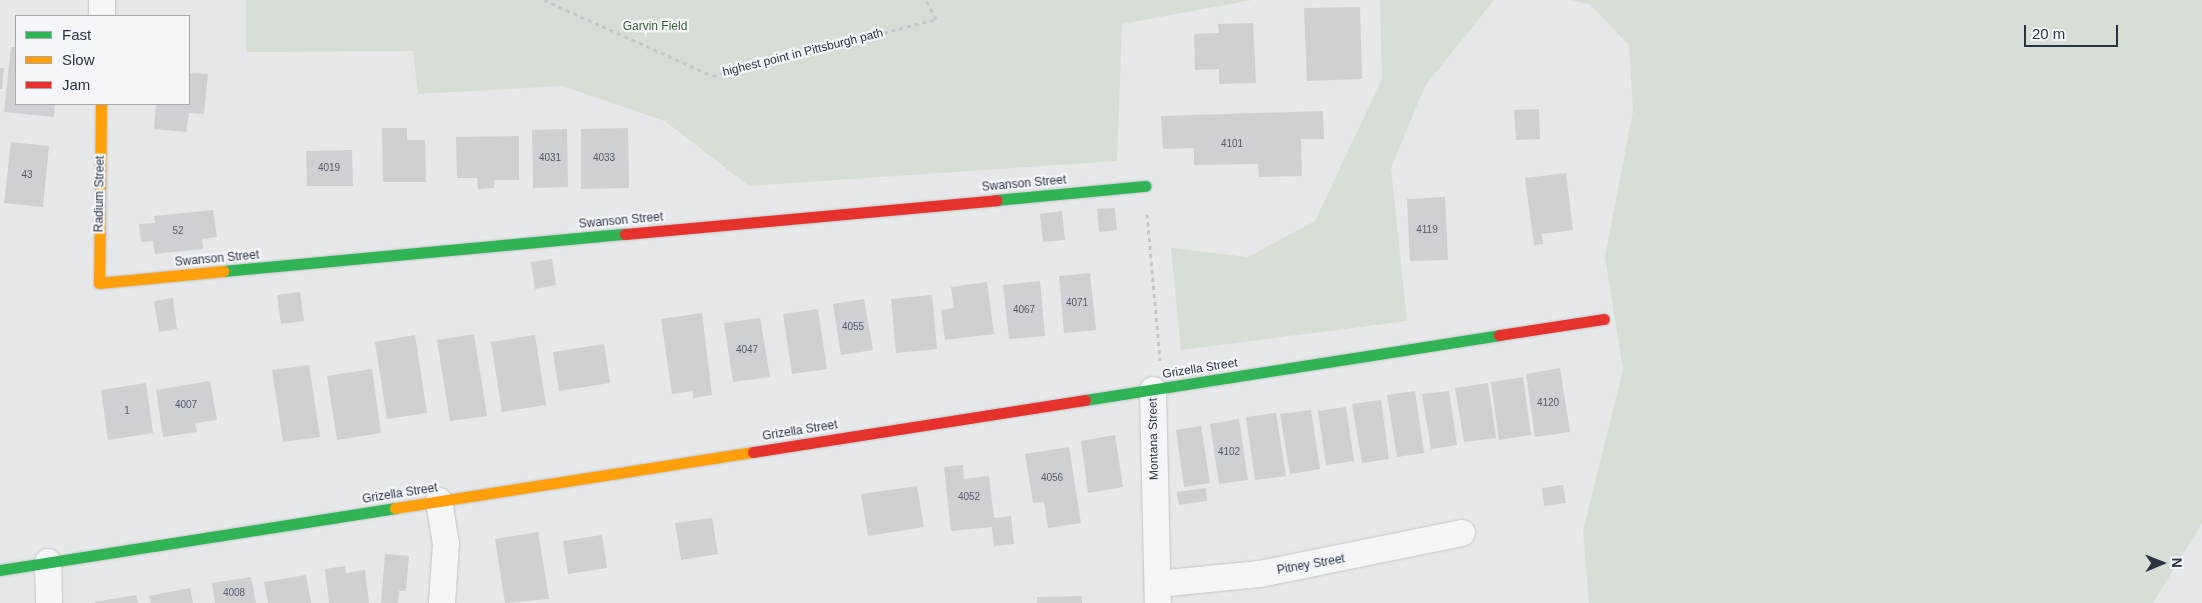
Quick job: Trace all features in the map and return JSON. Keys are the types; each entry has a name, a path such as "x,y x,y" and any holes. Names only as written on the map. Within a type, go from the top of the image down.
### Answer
{"street":[{"path":"102,0 102,15"},
{"name":"Radium Street","path":"99,283 101,105"},
{"name":"Swanson Street","path":"99,283 1145,186"},
{"name":"Grizella Street","path":"0,570 1604,320"},
{"name":"Montana Street","path":"1153,390 1158,594"},
{"path":"439,501 446,544 442,603"},
{"name":"Pitney Street","path":"1158,594 1462,533"},
{"path":"48,562 49,603"}],"path":[{"name":"highest point in Pittsburgh path","path":"544,0 713,76 936,20 926,0"},
{"name":"Montana Street","path":"1145,186 1160,357 1153,390"}],"green space":[{"name":"Garvin Field","path":"246,0 1252,0 1122,24 1117,161 749,186 665,121 562,86 418,94 413,51 246,52"},
{"path":"1380,0 1494,0 1425,86 1391,168 1407,321 1181,350 1171,248 1248,257 1315,221 1382,79"},
{"path":"1571,0 2202,0 2202,523 2153,603 1589,603 1583,531 1623,369 1605,257 1633,111 1629,45 1589,4"}],"building":[{"path":"1360,7 1362,79 1307,81 1304,8"},
{"path":"1253,23 1256,83 1219,84 1219,69 1195,70 1194,34 1219,33 1218,24"},
{"path":"11,47 15,47 15,105 55,105 54,117 4,112"},
{"path":"0,68 4,68 2,89 0,89"},
{"path":"190,73 208,74 204,114 189,113 186,132 154,129 156,105 190,105"},
{"path":"1539,109 1540,139 1516,140 1514,110"},
{"path":"1323,111 1324,139 1301,139 1302,176 1259,177 1258,164 1194,165 1194,148 1163,149 1161,116"},
{"path":"382,128 407,128 407,140 425,140 426,182 383,182"},
{"path":"628,128 629,188 581,189 581,129"},
{"path":"567,129 568,187 533,188 532,130"},
{"path":"519,136 519,180 494,180 494,188 478,189 477,178 457,178 456,137"},
{"path":"11,142 49,146 43,207 4,203"},
{"path":"352,150 353,186 307,186 306,151"},
{"path":"1566,173 1573,230 1542,234 1543,244 1534,245 1525,178"},
{"path":"1445,197 1448,260 1410,261 1407,199"},
{"path":"1115,208 1117,230 1099,232 1097,209"},
{"path":"213,210 217,237 202,239 203,249 155,254 153,241 141,242 139,224 155,223 154,216"},
{"path":"1062,211 1065,240 1043,242 1040,214"},
{"path":"552,259 556,285 535,289 531,262"},
{"path":"1090,273 1096,330 1064,333 1059,276"},
{"path":"1040,281 1045,336 1009,339 1003,285"},
{"path":"987,282 994,334 945,340 941,310 954,308 951,287"},
{"path":"300,292 304,321 281,324 277,295"},
{"path":"932,295 937,349 896,353 891,299"},
{"path":"173,298 177,329 159,332 154,301"},
{"path":"864,299 873,350 841,355 833,304"},
{"path":"818,309 827,369 792,374 783,314"},
{"path":"702,313 712,395 693,398 693,391 672,394 661,319"},
{"path":"760,318 770,377 733,382 724,323"},
{"path":"474,334 487,416 450,421 437,340"},
{"path":"415,335 427,413 387,419 375,342"},
{"path":"535,335 546,405 502,412 491,342"},
{"path":"604,344 610,383 559,391 553,352"},
{"path":"309,365 320,437 283,442 272,370"},
{"path":"1560,368 1570,432 1535,437 1526,374"},
{"path":"372,369 381,433 337,440 327,376"},
{"path":"1523,377 1531,435 1499,440 1491,382"},
{"path":"210,381 217,420 195,423 197,432 163,437 156,390"},
{"path":"146,383 153,433 108,440 101,390"},
{"path":"1488,383 1496,438 1464,442 1455,388"},
{"path":"1415,391 1424,453 1397,457 1387,395"},
{"path":"1449,391 1457,445 1431,449 1422,394"},
{"path":"1381,400 1389,459 1362,463 1352,404"},
{"path":"1346,407 1354,461 1326,465 1318,411"},
{"path":"1311,410 1320,469 1290,474 1280,414"},
{"path":"1276,413 1286,476 1255,480 1246,417"},
{"path":"1239,419 1248,480 1219,484 1210,424"},
{"path":"1201,426 1210,483 1184,487 1176,430"},
{"path":"1115,435 1123,487 1088,493 1081,441"},
{"path":"1069,447 1081,523 1048,528 1044,502 1033,503 1025,454"},
{"path":"963,465 964,479 989,476 994,518 1011,516 1014,544 994,546 992,527 951,531 944,467"},
{"path":"1563,485 1566,503 1544,506 1542,488"},
{"path":"917,486 924,527 868,536 861,494"},
{"path":"1206,488 1207,501 1179,505 1177,492"},
{"path":"712,518 718,554 681,560 675,523"},
{"path":"538,532 549,599 505,603 495,539"},
{"path":"602,535 607,568 568,574 563,541"},
{"path":"385,554 409,556 406,591 399,591 398,603 381,603"},
{"path":"345,566 346,573 365,570 369,603 329,603 325,569"},
{"path":"306,575 311,603 268,603 264,582"},
{"path":"251,577 256,603 215,603 212,583"},
{"path":"190,588 193,603 151,603 149,596"},
{"path":"136,595 138,603 94,602"},
{"path":"1082,596 1082,603 1037,603 1037,597"}],"traffic: fast":[{"path":"996,200 1145,186"},
{"path":"223,271 625,234"},
{"path":"1085,400 1499,335"},
{"path":"0,570 395,508"}],"traffic: slow":[{"path":"101,105 99,283 223,271"},
{"path":"395,508 753,452"}],"traffic: jam":[{"path":"625,234 996,200"},
{"path":"1499,335 1604,319"},
{"path":"753,452 1085,400"}]}
